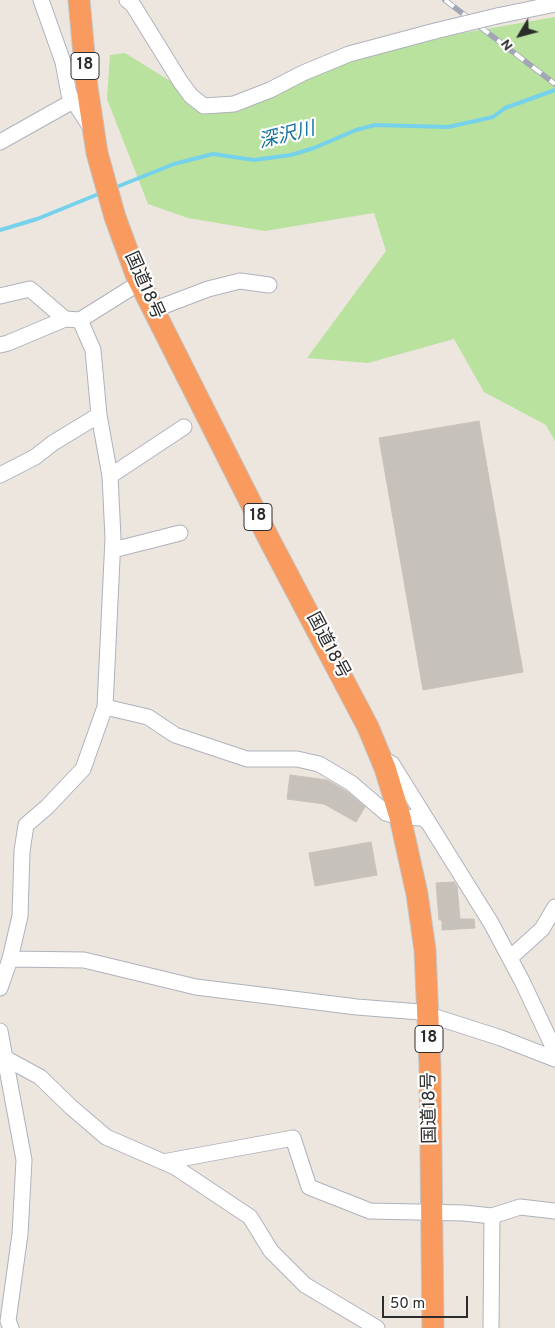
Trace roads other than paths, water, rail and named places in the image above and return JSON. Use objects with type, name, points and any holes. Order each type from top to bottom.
[{"type":"highway","name":"国道18号","points":[[79,0],[87,86],[97,153],[115,217],[138,280],[270,541],[368,727],[380,756],[400,817],[422,921],[428,1014],[433,1328]]},
{"type":"street","points":[[41,0],[63,62],[69,94],[94,132]]},
{"type":"street","points":[[127,0],[180,81],[191,96],[204,106],[234,104],[270,90],[303,73],[349,54],[434,31],[555,4]]},
{"type":"street","points":[[0,142],[74,100]]},
{"type":"street","points":[[0,345],[73,320],[138,280]]},
{"type":"street","points":[[153,310],[208,289],[240,281],[269,285]]},
{"type":"street","points":[[0,296],[30,289],[73,320],[93,350],[99,415],[110,476],[113,550],[105,707],[83,769],[48,807],[26,825],[22,851],[20,916],[10,958],[0,988]]},
{"type":"street","points":[[0,475],[35,457],[53,443],[99,415]]},
{"type":"street","points":[[110,476],[184,427]]},
{"type":"street","points":[[113,550],[180,533]]},
{"type":"street","points":[[105,707],[148,717],[175,735],[247,759],[297,759],[319,764],[351,783],[386,813],[400,817],[422,818],[427,821]]},
{"type":"street","points":[[380,756],[392,764],[490,923],[510,958],[555,1051]]},
{"type":"street","points":[[510,958],[542,929],[555,907]]},
{"type":"street","points":[[10,958],[84,960],[196,987],[428,1014],[555,1059]]},
{"type":"street","points":[[0,1032],[24,1160],[20,1234],[8,1320],[11,1328]]},
{"type":"street","points":[[5,1058],[40,1077],[71,1108],[106,1137],[175,1167],[250,1217],[271,1251],[305,1284],[377,1328]]},
{"type":"street","points":[[163,1162],[293,1138],[310,1187],[370,1211],[432,1211],[492,1216],[520,1207],[555,1211]]},
{"type":"street","points":[[491,1328],[492,1216]]},
{"type":"waterway","name":"深沢川","points":[[114,188],[174,164],[213,154],[254,160],[291,155],[314,148],[356,130],[375,125],[448,127],[493,117],[505,108],[555,90]]},
{"type":"waterway","name":"深沢川","points":[[0,230],[37,219],[101,193]]},
{"type":"railway","points":[[445,0],[555,84]]}]
